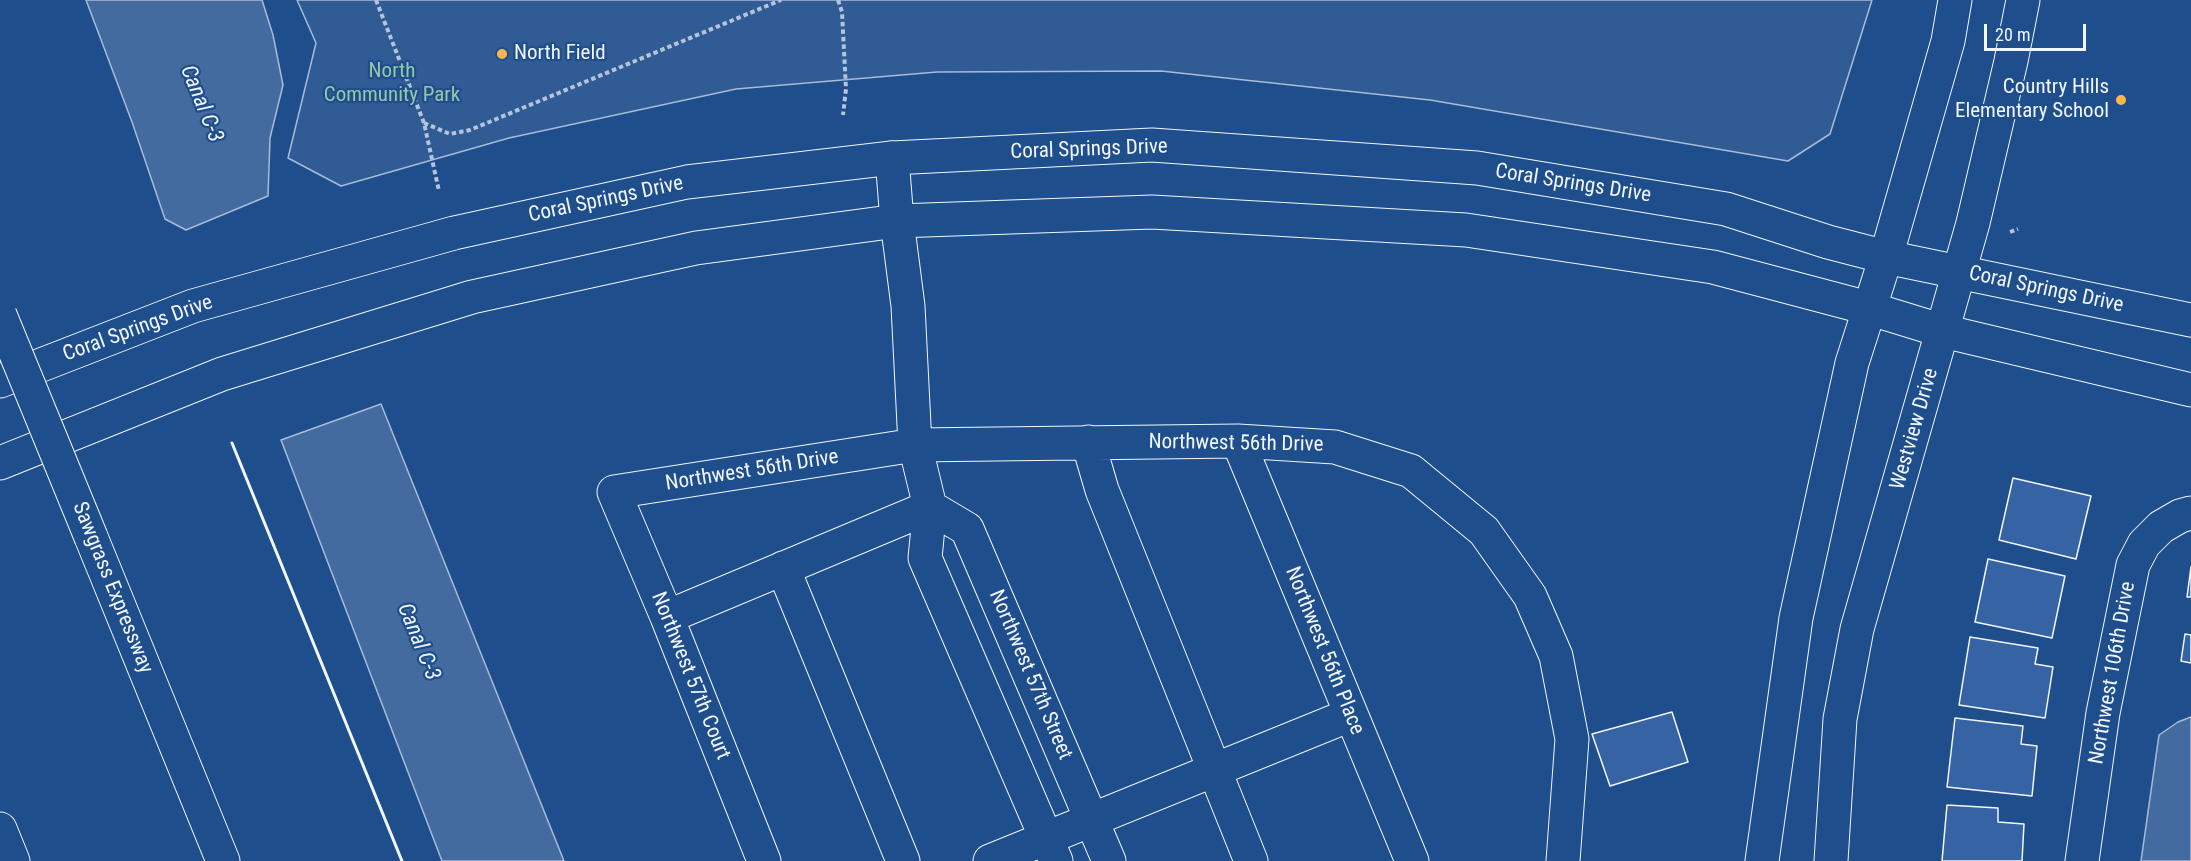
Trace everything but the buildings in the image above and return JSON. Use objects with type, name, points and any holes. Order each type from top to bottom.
[{"type":"main road","points":[[1762,861],[1796,618],[1852,363],[1886,257],[1948,41],[1955,0]]},
{"type":"main road","name":"Westview Drive","points":[[1831,861],[1840,718],[1857,629],[1960,271],[2011,61],[2023,0]]},
{"type":"main road","name":"Coral Springs Drive","points":[[0,381],[193,306],[454,233],[687,182],[892,158],[1152,145],[1477,168],[1726,209],[1828,242],[1886,257],[2191,320]]},
{"type":"main road","points":[[892,158],[897,221],[908,306],[915,445],[930,507],[925,558],[1051,849]]},
{"type":"main road","points":[[10,459],[222,374],[472,297],[696,248],[897,221],[1152,212],[1466,230],[1713,267],[1868,308],[1943,331],[2191,390]]},
{"type":"main road","name":"Sawgrass Expressway","points":[[0,315],[223,861]]},
{"type":"main road","name":"Northwest 56th Drive","points":[[614,492],[915,445],[1238,441],[1335,447],[1411,471],[1484,531],[1530,596],[1556,656],[1572,739],[1563,861]]},
{"type":"main road","name":"Northwest 56th Place","points":[[1238,441],[1412,861]]},
{"type":"main road","points":[[1088,442],[1102,490],[1251,861]]},
{"type":"main road","name":"Northwest 57th Court","points":[[614,492],[667,617],[764,861]]},
{"type":"main road","points":[[667,617],[930,507]]},
{"type":"main road","name":"Northwest 57th Street","points":[[930,507],[967,529],[1109,861]]},
{"type":"main road","name":"Northwest 106th Drive","points":[[2082,861],[2103,713],[2133,565],[2144,544],[2161,527],[2180,516],[2191,513]]},
{"type":"main road","points":[[783,568],[903,861]]},
{"type":"main road","points":[[990,861],[1051,849],[1092,819],[1350,715]]},
{"type":"main road","points":[[0,829],[13,861]]},
{"type":"path","points":[[376,0],[424,123],[439,191]]},
{"type":"path","points":[[424,123],[450,134],[470,130],[781,0]]},
{"type":"path","points":[[838,0],[842,12],[846,89],[843,116]]},
{"type":"path","points":[[2010,232],[2018,229]]},
{"type":"shaded area","name":"North Community Park","points":[[297,0],[1872,0],[1830,134],[1788,161],[1430,100],[1161,71],[937,72],[736,89],[509,138],[341,186],[288,158],[316,43]]},
{"type":"water","name":"Canal C-3","points":[[86,0],[262,0],[273,35],[283,85],[270,138],[268,196],[186,230],[165,219],[132,122]]},
{"type":"water","name":"Canal C-3","points":[[381,404],[564,861],[442,861],[281,440]]},
{"type":"water","points":[[2191,717],[2191,861],[2141,861],[2159,735],[2178,722]]},
{"type":"wall","points":[[232,443],[402,861]]},
{"type":"place","name":"North Field","points":[[502,54]]},
{"type":"place","name":"Country Hills Elementary School","points":[[2121,100]]}]
